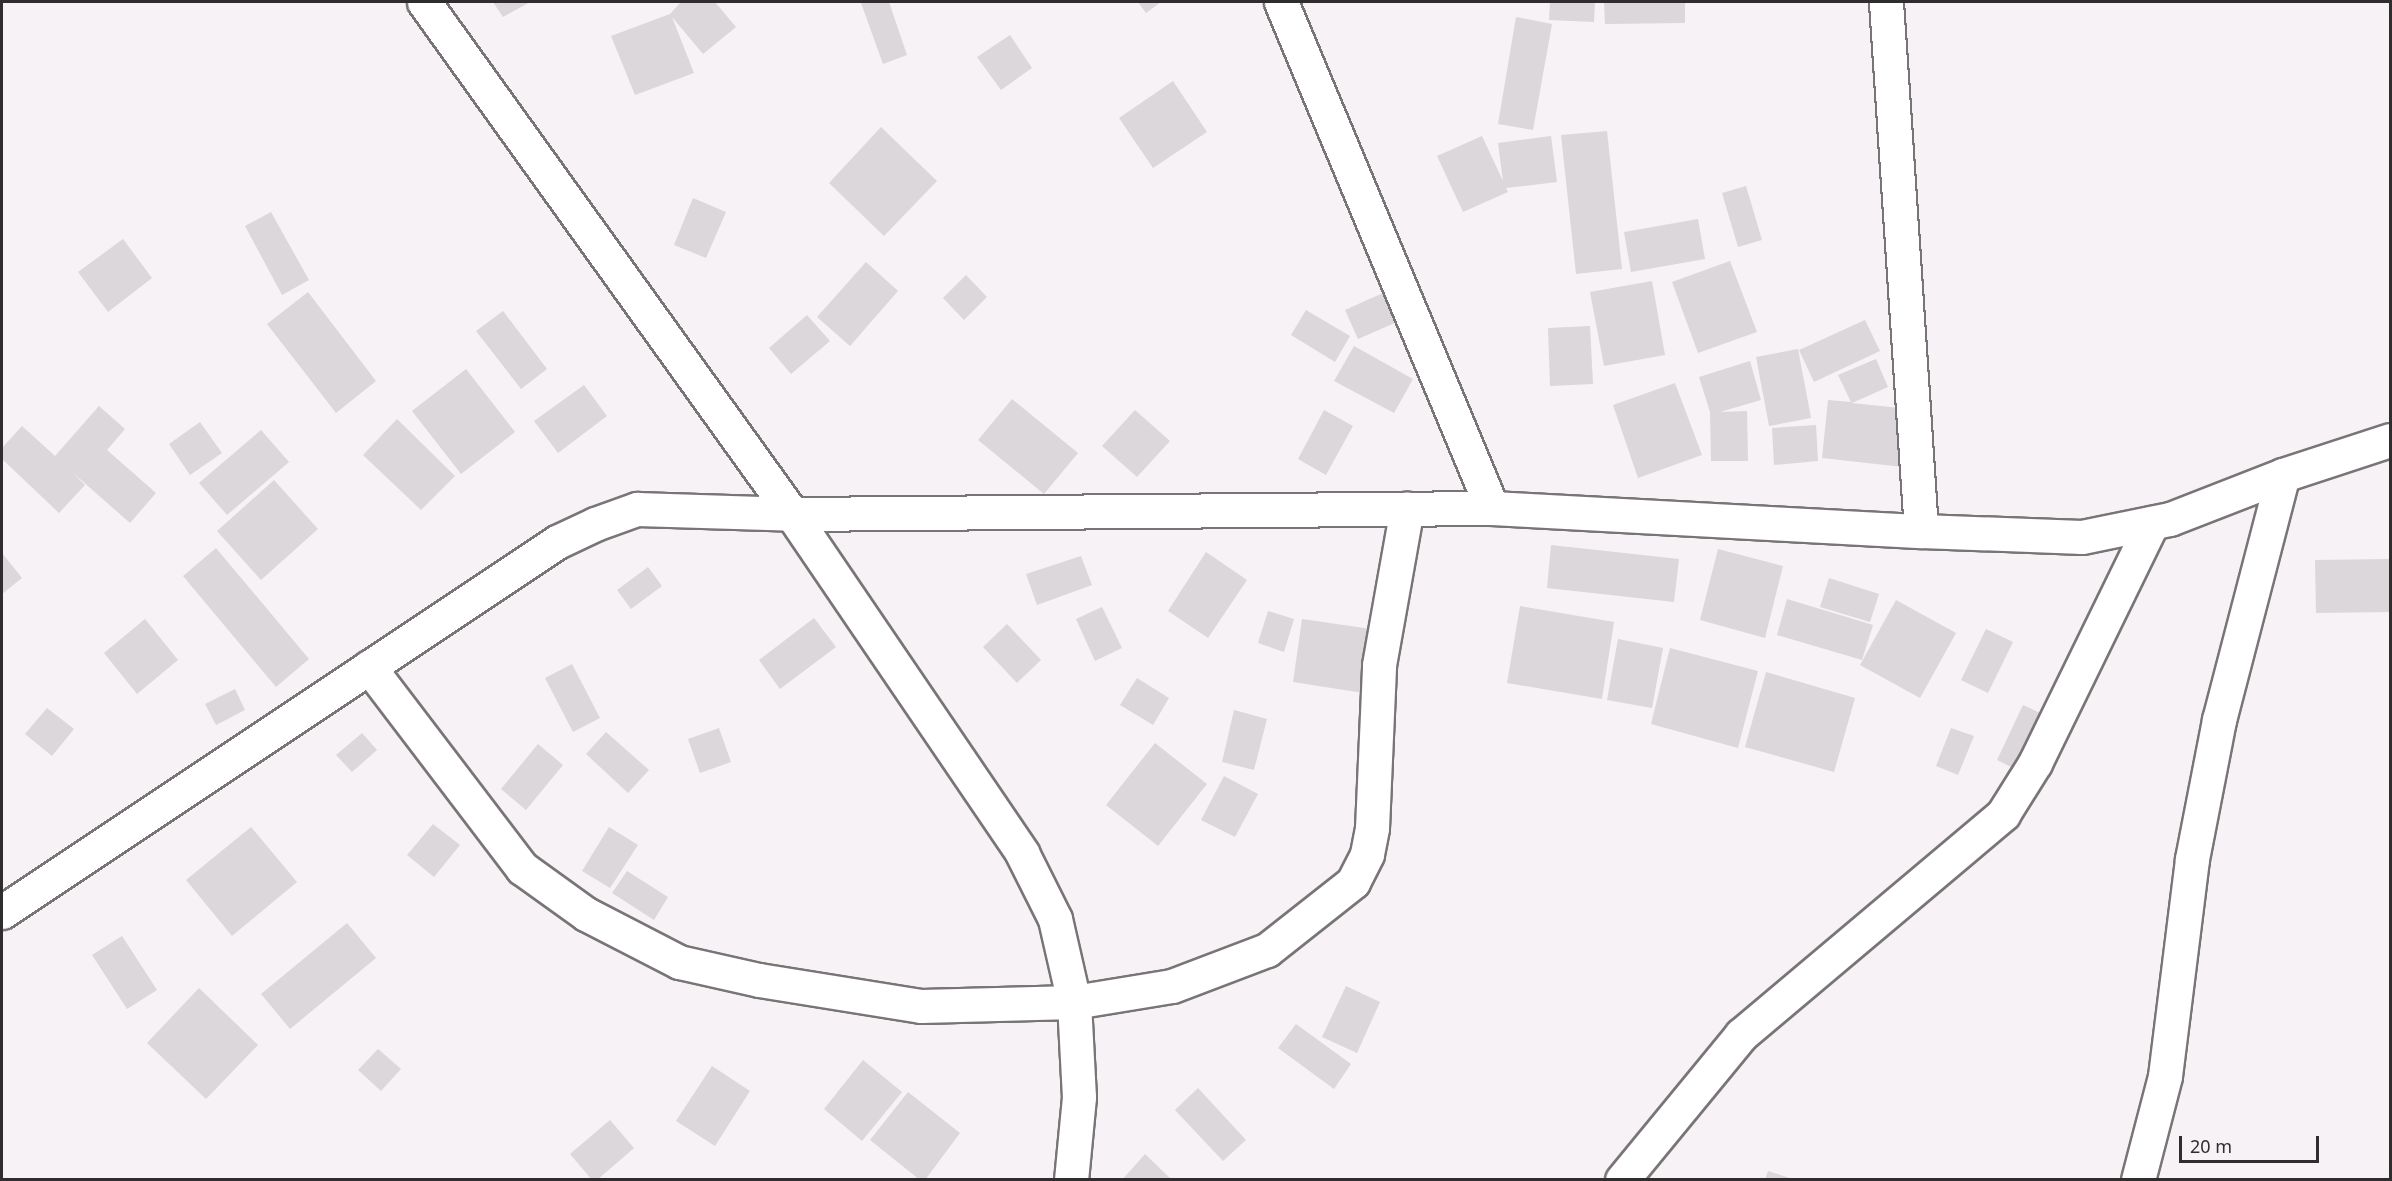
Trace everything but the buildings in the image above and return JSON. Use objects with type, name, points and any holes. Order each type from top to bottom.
[{"type":"street","points":[[424,2],[792,514],[1022,853],[1055,919],[1074,1002],[1079,1097],[1071,1179]]},
{"type":"street","points":[[1281,2],[1492,508]]},
{"type":"street","points":[[1886,2],[1921,531]]},
{"type":"street","points":[[2,912],[557,542],[595,524],[638,509],[792,514],[1492,508],[1921,531],[2082,537],[2170,519],[2283,475],[2391,440]]},
{"type":"street","points":[[2138,1179],[2164,1076],[2192,859],[2219,720],[2283,475]]},
{"type":"street","points":[[369,667],[522,868],[586,914],[679,962],[759,980],[921,1006],[1074,1002],[1172,986],[1267,950],[1353,882],[1367,854],[1372,828],[1378,665],[1407,508]]},
{"type":"street","points":[[1622,1179],[1741,1035],[2003,814],[2035,763],[2152,523]]}]
